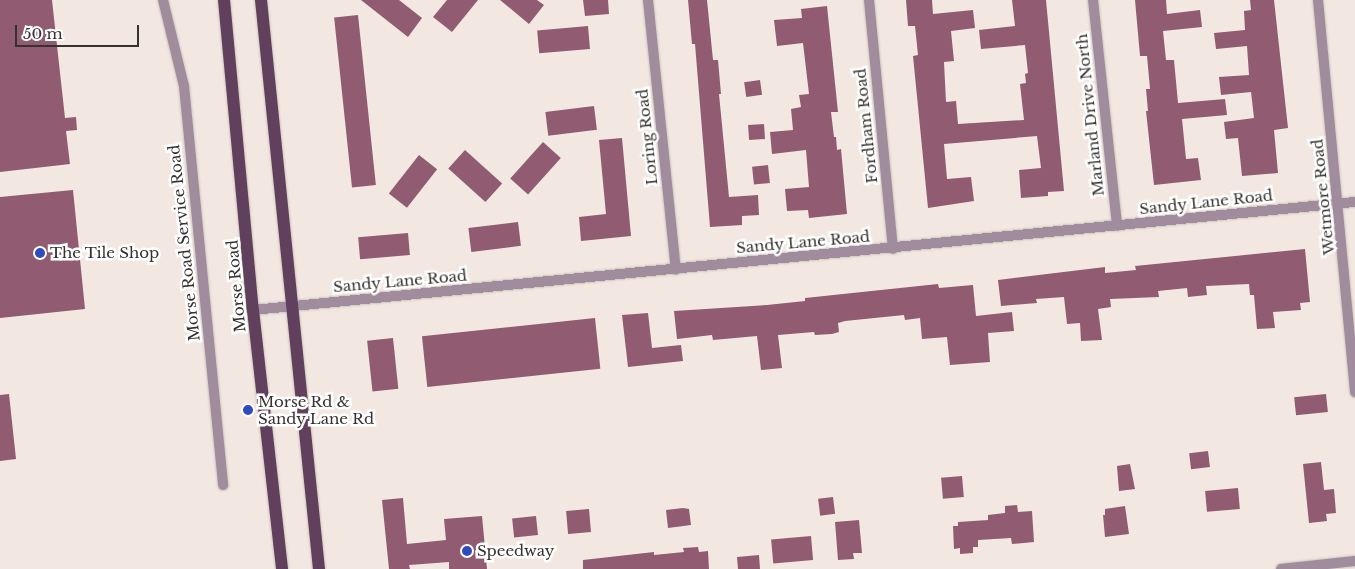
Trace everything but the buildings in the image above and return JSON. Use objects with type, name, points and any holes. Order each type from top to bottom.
[{"type":"main road","name":"Morse Road","points":[[224,0],[253,310],[282,569]]},
{"type":"main road","points":[[261,0],[319,569]]},
{"type":"street","name":"Morse Road Service Road","points":[[163,0],[184,86],[223,485]]},
{"type":"street","name":"Loring Road","points":[[648,0],[676,270]]},
{"type":"street","name":"Fordham Road","points":[[869,0],[893,248]]},
{"type":"street","name":"Marland Drive North","points":[[1093,0],[1117,226]]},
{"type":"street","name":"Wetmore Road","points":[[1318,0],[1339,204],[1355,392]]},
{"type":"street","name":"Sandy Lane Road","points":[[253,310],[1355,202]]},
{"type":"street","points":[[1281,569],[1355,561]]},
{"type":"place","name":"The Tile Shop","points":[[40,253]]},
{"type":"place","name":"Morse Rd & Sandy Lane Rd","points":[[248,410]]},
{"type":"place","name":"Speedway","points":[[467,551]]}]
